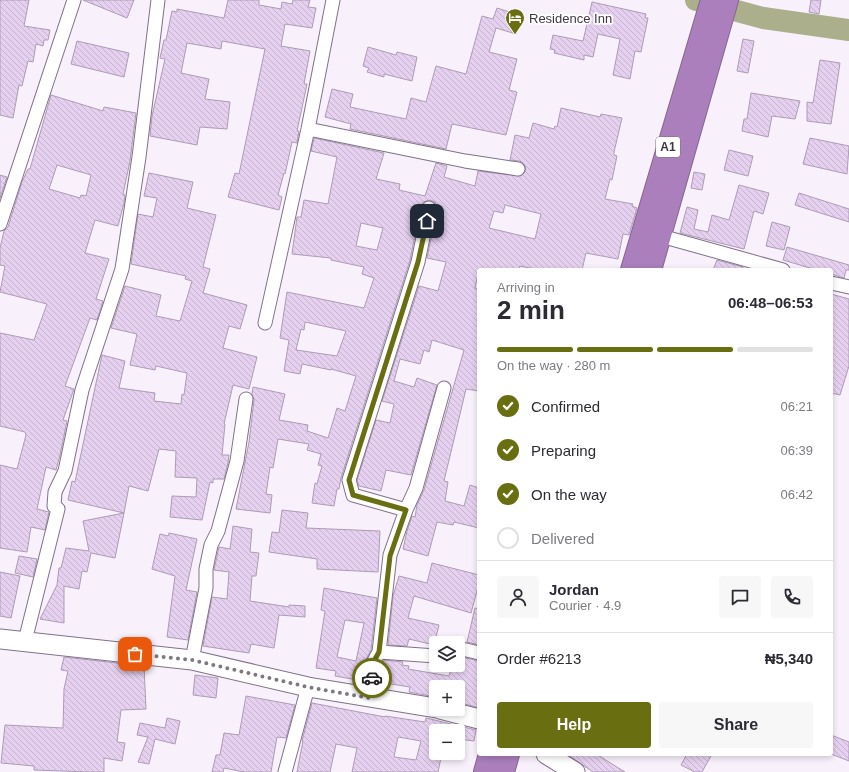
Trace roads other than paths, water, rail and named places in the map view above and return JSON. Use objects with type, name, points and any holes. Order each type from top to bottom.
[{"type":"highway","name":"A1","points":[[651,268],[661,236],[711,27],[712,0]]},
{"type":"highway","name":"A1","points":[[633,268],[711,27],[727,0]]},
{"type":"highway","points":[[485,772],[489,756]]},
{"type":"highway","points":[[503,772],[507,756]]},
{"type":"street","points":[[0,223],[74,0]]},
{"type":"street","points":[[25,640],[58,509],[54,506],[55,492],[65,471],[82,390],[122,269],[139,157],[158,0]]},
{"type":"street","points":[[265,323],[308,129],[333,0]]},
{"type":"street","points":[[308,129],[465,162],[518,169]]},
{"type":"street","points":[[406,510],[353,495],[349,480],[418,262],[430,208]]},
{"type":"street","points":[[661,236],[777,268]]},
{"type":"street","points":[[833,283],[849,287]]},
{"type":"street","points":[[369,698],[374,661],[379,652],[390,556],[406,510],[416,488],[444,388]]},
{"type":"street","points":[[192,660],[206,588],[206,569],[211,545],[218,531],[237,461],[246,399]]},
{"type":"street","points":[[0,639],[25,640],[192,660],[308,687],[429,707]]},
{"type":"street","points":[[465,650],[477,653]]},
{"type":"street","points":[[379,652],[429,656]]},
{"type":"street","points":[[285,772],[308,687]]},
{"type":"street","points":[[465,715],[477,718]]},
{"type":"street","points":[[549,756],[575,772]]},
{"type":"waterway","points":[[696,0],[763,18],[849,30]]},
{"type":"place","name":"Residence Inn","points":[[515,35]]}]
